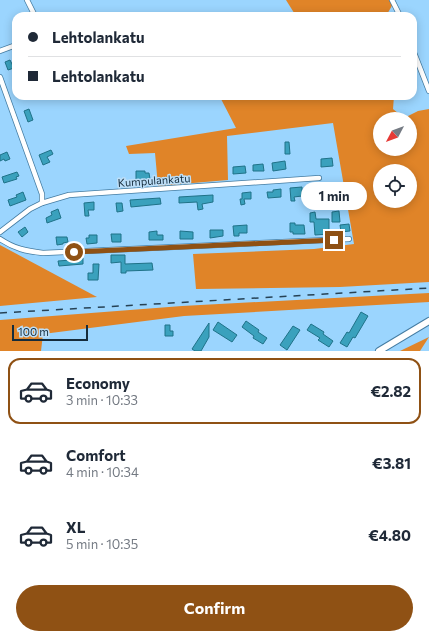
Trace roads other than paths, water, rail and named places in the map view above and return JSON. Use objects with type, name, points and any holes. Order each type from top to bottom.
[{"type":"street","points":[[27,0],[33,12]]},
{"type":"street","points":[[392,0],[398,12]]},
{"type":"street","points":[[0,50],[12,46]]},
{"type":"street","points":[[417,60],[429,91]]},
{"type":"street","points":[[0,77],[42,194],[42,203]]},
{"type":"street","name":"Kumpulankatu","points":[[0,232],[30,209],[42,203],[69,196],[319,178]]},
{"type":"street","points":[[0,239],[17,249],[28,252],[43,253],[349,239]]},
{"type":"street","points":[[379,351],[428,324]]},
{"type":"railway","points":[[0,313],[429,288]]}]
